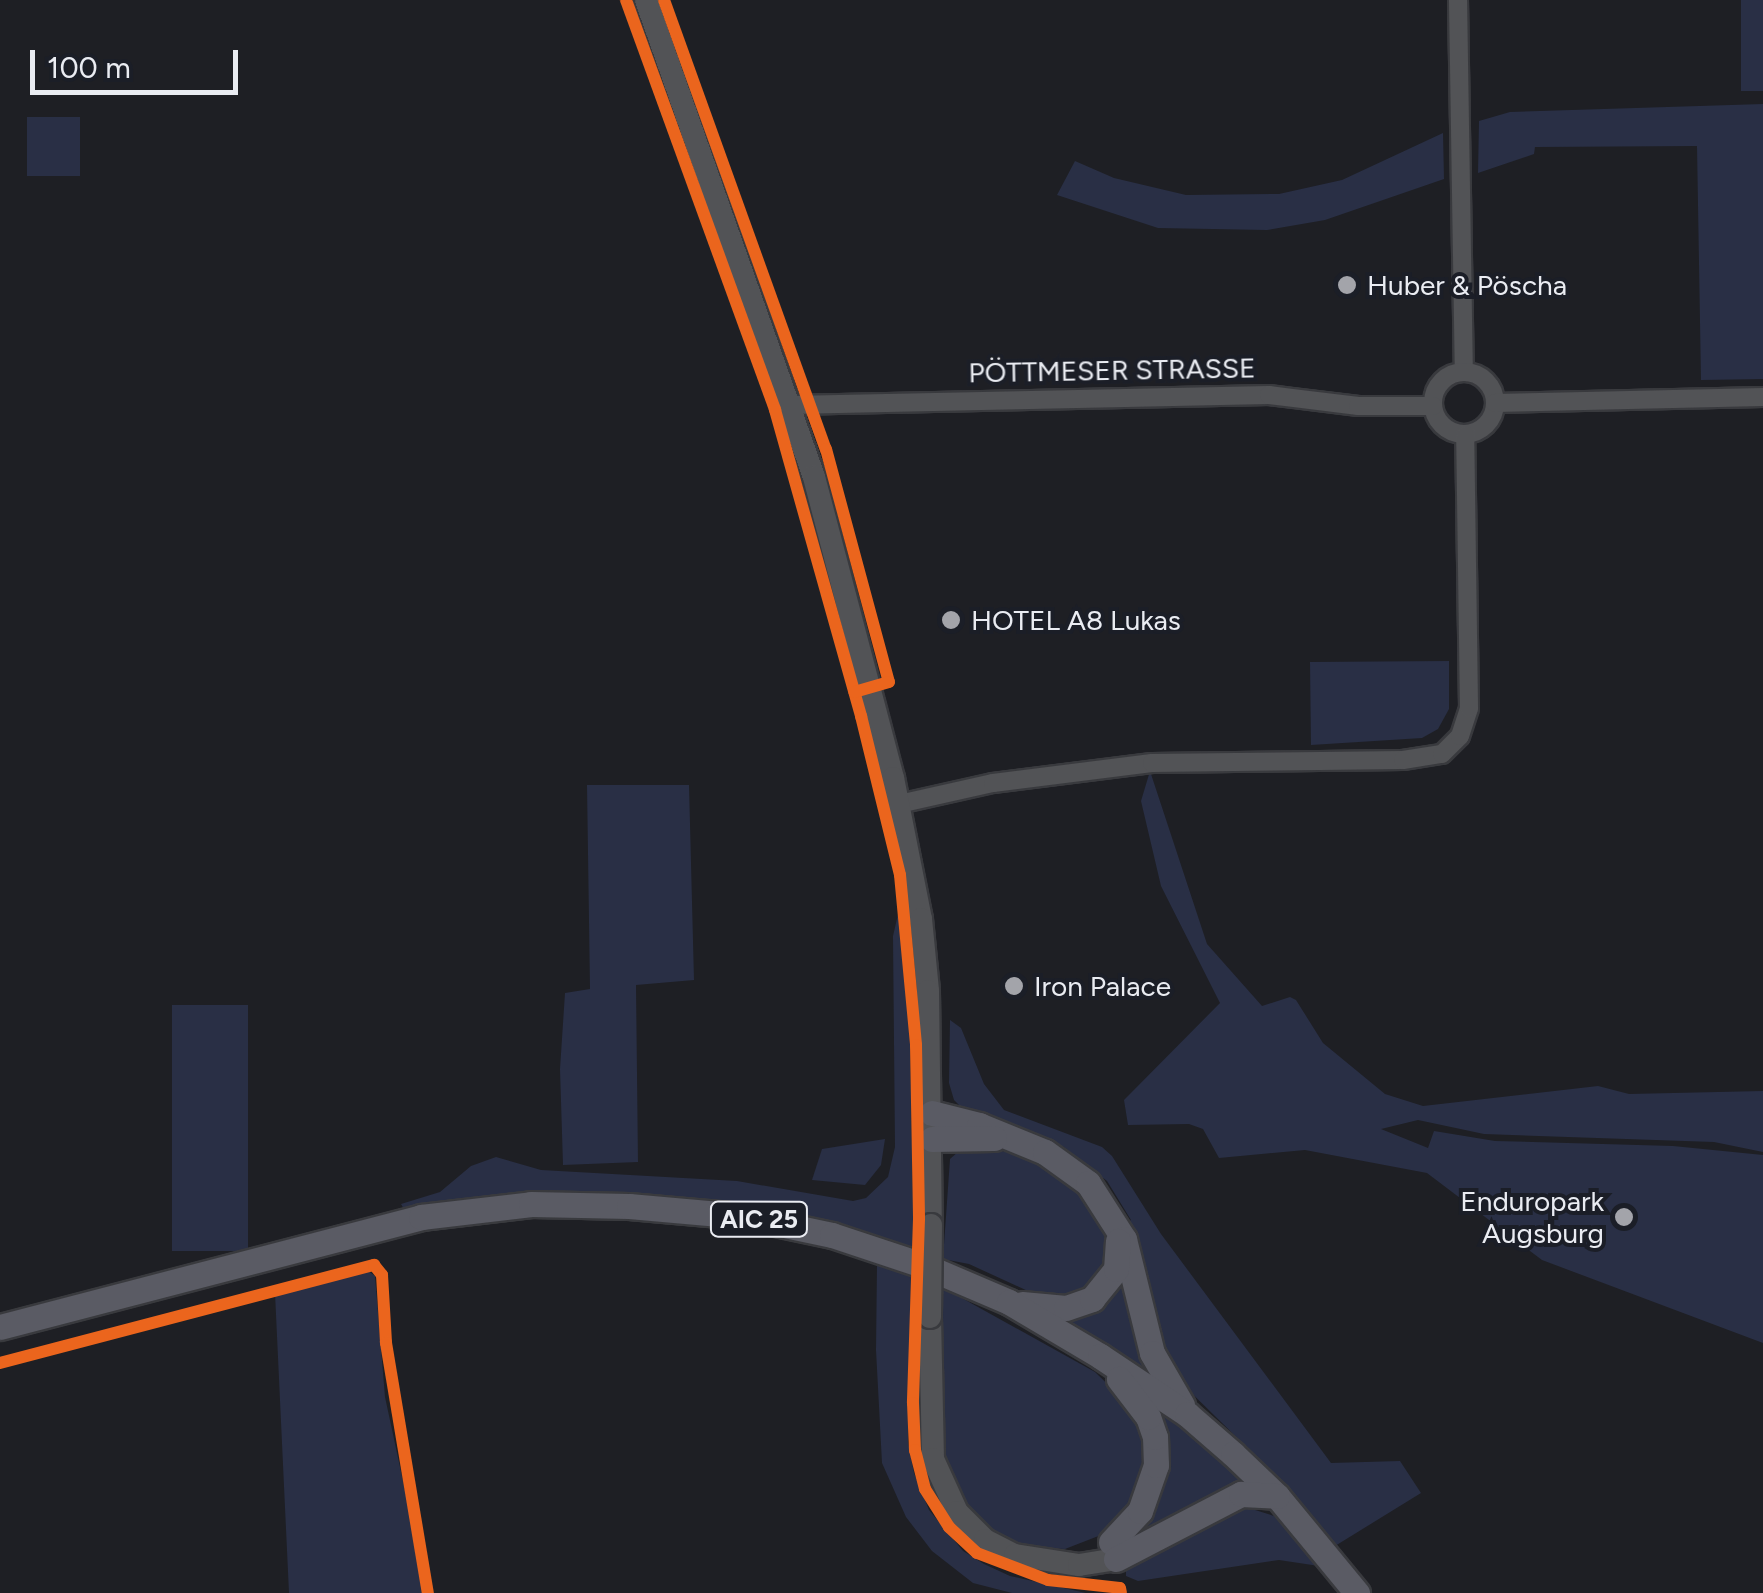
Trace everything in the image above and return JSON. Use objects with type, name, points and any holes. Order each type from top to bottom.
[{"type":"main road","points":[[646,0],[824,506],[900,804],[924,944],[932,1082],[930,1423],[934,1459],[946,1494],[986,1540],[1016,1555],[1057,1564],[1113,1551],[1241,1494],[1277,1496]]},
{"type":"main road","points":[[932,1113],[1009,1138],[1068,1166],[1088,1183],[1130,1254],[1152,1353],[1188,1414]]},
{"type":"main road","points":[[932,1139],[1009,1138]]},
{"type":"main road","name":"AIC 25","points":[[0,1327],[406,1221],[531,1204],[742,1216],[880,1248],[1009,1302],[1100,1356],[1188,1414],[1277,1496],[1358,1593]]},
{"type":"main road","points":[[1009,1302],[1066,1308],[1092,1299],[1116,1270],[1116,1226]]},
{"type":"main road","points":[[1100,1356],[1141,1405],[1156,1452],[1146,1499],[1113,1551]]},
{"type":"street","points":[[1458,0],[1464,372]]},
{"type":"street","points":[[1464,372],[1489,385],[1495,403],[1490,422],[1465,434],[1447,430],[1434,406],[1441,383],[1464,372]]},
{"type":"street","name":"PÖTTMESER STRASSE","points":[[791,404],[1269,395],[1358,406],[1434,406]]},
{"type":"street","points":[[1495,403],[1763,397]]},
{"type":"street","points":[[900,804],[993,783],[1152,763],[1403,760],[1442,754],[1460,736],[1469,708],[1465,434]]},
{"type":"shaded area","points":[[1741,0],[1763,0],[1763,91],[1741,91]]},
{"type":"shaded area","points":[[1763,104],[1763,379],[1701,380],[1697,146],[1535,147],[1534,154],[1478,173],[1479,121],[1510,112]]},
{"type":"shaded area","points":[[27,117],[80,117],[80,176],[27,176]]},
{"type":"shaded area","points":[[1443,133],[1444,179],[1325,220],[1267,230],[1158,228],[1057,195],[1075,161],[1114,178],[1186,195],[1279,194],[1342,180]]},
{"type":"shaded area","points":[[1449,661],[1449,709],[1438,729],[1422,738],[1311,745],[1310,662]]},
{"type":"shaded area","points":[[1150,771],[1207,944],[1262,1006],[1290,997],[1296,1000],[1323,1043],[1385,1094],[1423,1106],[1598,1086],[1629,1094],[1763,1091],[1763,1152],[1714,1142],[1484,1134],[1418,1120],[1381,1129],[1428,1148],[1434,1131],[1495,1141],[1673,1146],[1763,1155],[1763,1343],[1542,1260],[1427,1173],[1305,1150],[1219,1158],[1203,1129],[1189,1124],[1128,1125],[1124,1100],[1220,1003],[1161,886],[1141,801]]},
{"type":"shaded area","points":[[587,785],[689,785],[694,980],[636,985],[638,1162],[563,1165],[560,1069],[565,993],[590,989]]},
{"type":"shaded area","points":[[899,910],[910,1036],[914,1250],[737,1204],[688,1198],[639,1195],[405,1211],[401,1204],[440,1192],[471,1166],[496,1157],[541,1170],[737,1181],[853,1201],[866,1198],[888,1177],[895,1147],[893,936]]},
{"type":"shaded area","points":[[172,1005],[248,1005],[248,1251],[172,1251]]},
{"type":"shaded area","points":[[950,1020],[961,1028],[984,1084],[1004,1110],[1102,1147],[1112,1156],[1161,1234],[1331,1463],[1400,1461],[1421,1493],[1335,1546],[1271,1471],[1169,1371],[1128,1222],[1131,1220],[1107,1181],[1064,1147],[962,1108],[954,1100],[949,1083]]},
{"type":"shaded area","points":[[885,1139],[881,1165],[865,1185],[812,1180],[822,1149]]},
{"type":"shaded area","points":[[982,1147],[1034,1158],[1082,1191],[1110,1245],[1110,1262],[1088,1293],[1043,1298],[969,1264],[943,1259],[950,1159],[959,1151]]},
{"type":"shaded area","points":[[877,1265],[913,1276],[908,1442],[914,1473],[929,1510],[963,1551],[984,1564],[1010,1576],[1086,1593],[1012,1593],[973,1583],[932,1551],[906,1517],[882,1463],[876,1350]]},
{"type":"shaded area","points":[[1125,1266],[1157,1379],[1065,1318],[1094,1310],[1108,1300]]},
{"type":"shaded area","points":[[367,1270],[375,1276],[385,1397],[427,1593],[289,1593],[275,1293]]},
{"type":"shaded area","points":[[942,1287],[1095,1372],[1130,1406],[1144,1438],[1143,1476],[1124,1515],[1101,1535],[1065,1549],[1025,1547],[992,1531],[960,1498],[943,1455]]},
{"type":"shaded area","points":[[1156,1406],[1253,1489],[1128,1541],[1154,1506],[1165,1469]]},
{"type":"shaded area","points":[[1239,1505],[1274,1516],[1319,1566],[1279,1560],[1138,1581],[1126,1576],[1126,1566]]},
{"type":"cycle path","points":[[626,0],[775,410],[861,716],[900,875],[916,1045],[919,1219],[913,1403],[915,1450],[925,1489],[949,1527],[977,1553],[1048,1580],[1120,1588],[1121,1593]]},
{"type":"cycle path","points":[[664,0],[826,449],[889,682],[854,692]]},
{"type":"cycle path","points":[[0,1363],[374,1265],[382,1275],[386,1343],[428,1593]]},
{"type":"place","name":"Huber & Pöscha","points":[[1347,285]]},
{"type":"place","name":"HOTEL A8 Lukas","points":[[951,620]]},
{"type":"place","name":"Iron Palace","points":[[1014,986]]},
{"type":"place","name":"Enduropark Augsburg","points":[[1624,1217]]}]
